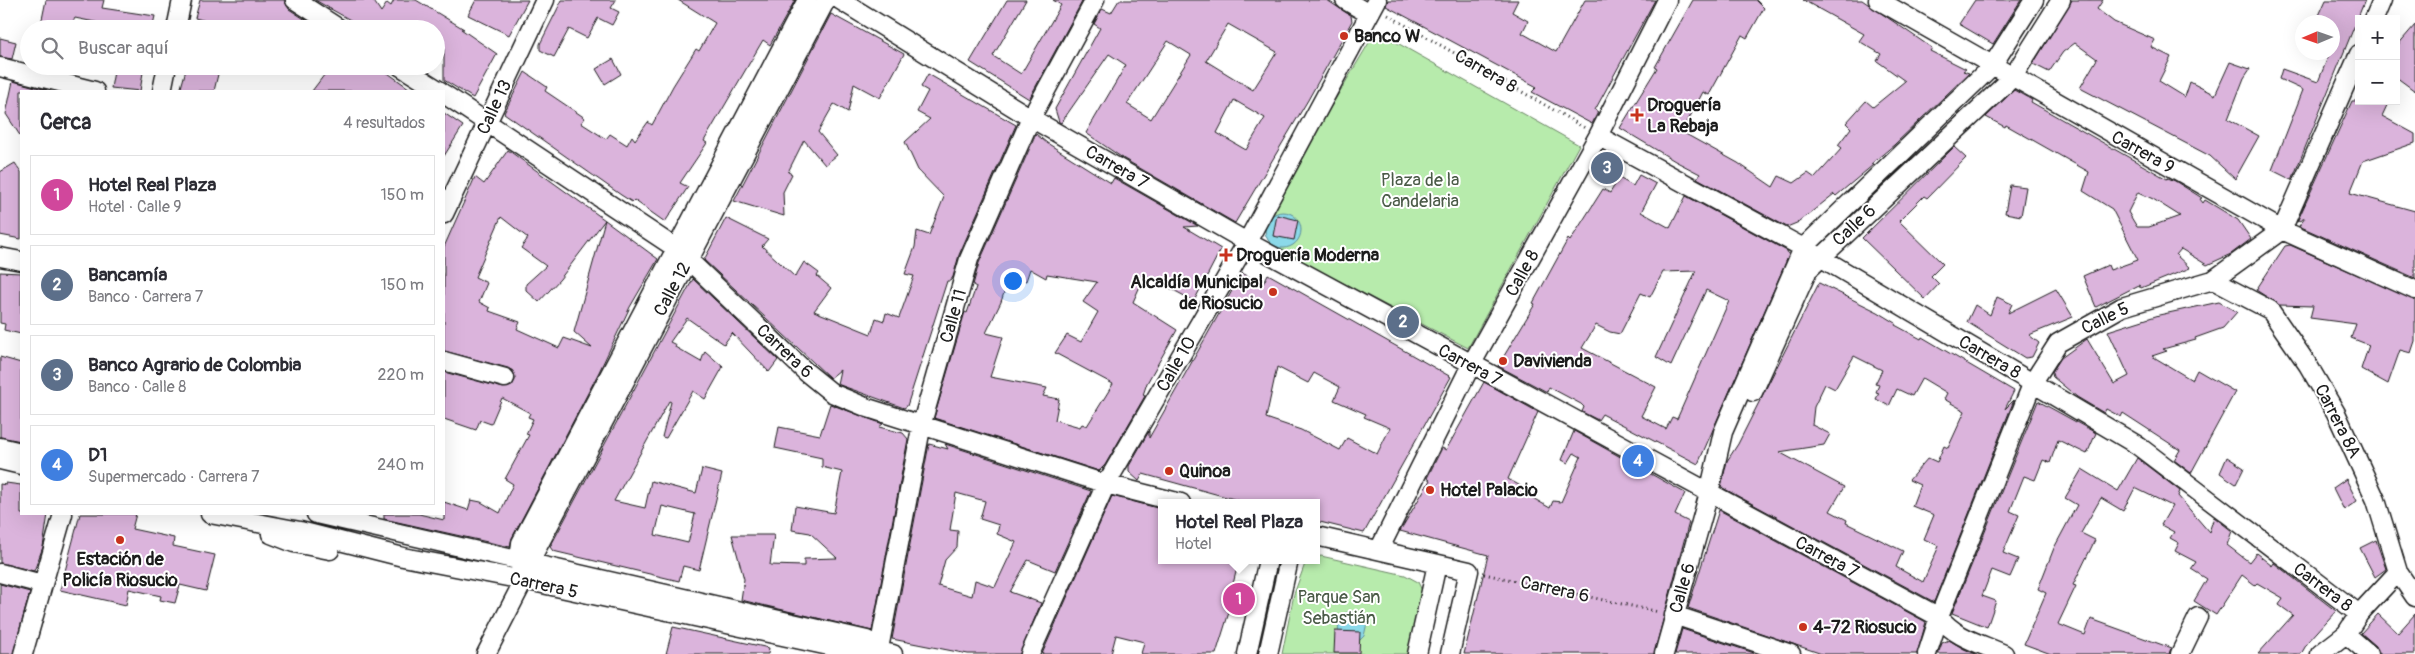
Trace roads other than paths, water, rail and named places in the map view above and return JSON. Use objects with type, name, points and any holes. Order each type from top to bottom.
[{"type":"street","points":[[178,20],[182,0]]},
{"type":"street","points":[[295,0],[326,20]]},
{"type":"street","name":"Calle 13","points":[[445,212],[545,0]]},
{"type":"street","name":"Calle 12","points":[[486,654],[524,568],[682,255],[807,0]]},
{"type":"street","name":"Calle 12","points":[[682,255],[826,0]]},
{"type":"street","name":"Carrera 7","points":[[840,0],[1031,118],[1247,242],[1939,617],[1949,629],[1970,641],[2004,654]]},
{"type":"street","name":"Calle 11","points":[[883,653],[922,423],[969,260],[1031,118],[1095,0]]},
{"type":"street","points":[[1345,0],[1373,7]]},
{"type":"street","name":"Calle 8","points":[[1380,548],[1471,365],[1598,136],[1667,0]]},
{"type":"street","name":"Carrera 9","points":[[1878,0],[2282,230],[2415,290]]},
{"type":"street","name":"Calle 6","points":[[1664,654],[1709,493],[1723,432],[1803,248],[1992,66],[2034,0]]},
{"type":"street","name":"Calle 6","points":[[1709,493],[1734,432],[1808,270],[2012,78],[2061,0]]},
{"type":"street","points":[[2376,15],[2382,0]]},
{"type":"street","name":"Calle 10","points":[[1030,654],[1106,484],[1247,242],[1373,7]]},
{"type":"street","points":[[2282,230],[2356,60]]},
{"type":"street","points":[[0,67],[20,72]]},
{"type":"street","points":[[32,75],[91,90]]},
{"type":"street","points":[[162,90],[165,75]]},
{"type":"street","points":[[414,75],[438,90]]},
{"type":"street","name":"Carrera 6","points":[[445,95],[487,121],[682,255],[806,372],[832,393],[868,408],[922,423],[1106,484],[1165,499]]},
{"type":"street","name":"Carrera 8","points":[[1598,136],[1820,257],[2137,445],[2359,614]]},
{"type":"street","name":"Calle 5","points":[[1927,654],[1939,617],[2033,382],[2058,342],[2122,308],[2213,280],[2282,230]]},
{"type":"street","points":[[0,257],[20,261]]},
{"type":"street","name":"Carrera 8A","points":[[2213,280],[2270,310],[2308,365],[2336,413],[2376,500],[2398,572],[2415,597]]},
{"type":"street","points":[[445,361],[505,378]]},
{"type":"street","points":[[0,446],[20,452]]},
{"type":"street","points":[[0,460],[20,465]]},
{"type":"street","points":[[23,654],[64,515]]},
{"type":"street","points":[[300,531],[306,515]]},
{"type":"street","name":"Carrera 5","points":[[320,515],[866,654],[883,653]]},
{"type":"street","points":[[218,516],[294,543],[366,558],[403,558]]},
{"type":"street","name":"Carrera 5","points":[[218,516],[300,531],[403,558],[524,568]]},
{"type":"street","points":[[1320,537],[1380,548],[1469,571],[1450,654]]},
{"type":"street","points":[[1247,654],[1267,564]]},
{"type":"street","points":[[1268,654],[1288,564]]},
{"type":"street","points":[[1417,654],[1437,564]]},
{"type":"street","points":[[2320,654],[2346,634],[2359,614],[2398,572]]},
{"type":"street","points":[[0,573],[42,584]]},
{"type":"street","points":[[1674,615],[1791,654]]},
{"type":"street","points":[[2180,654],[2198,617]]},
{"type":"street","name":"Carrera 8","points":[[2346,634],[2369,654]]},
{"type":"water","points":[[1283,212],[1295,218],[1301,230],[1295,242],[1283,248],[1271,242],[1265,230],[1271,218]]},
{"type":"water","points":[[1345,613],[1360,614],[1367,623],[1364,636],[1359,641],[1338,635],[1339,620]]},
{"type":"place","name":"Banco W","points":[[1344,36]]},
{"type":"place","name":"Droguería La Rebaja","points":[[1637,115]]},
{"type":"place","name":"Banco Agrario de Colombia","points":[[1607,168]]},
{"type":"place","name":"Droguería Moderna","points":[[1226,255]]},
{"type":"place","name":"Alcaldía Municipal de Riosucio","points":[[1273,292]]},
{"type":"place","name":"Bancamía","points":[[1403,322]]},
{"type":"place","name":"Davivienda","points":[[1503,361]]},
{"type":"place","name":"D1","points":[[1638,461]]},
{"type":"place","name":"Quinoa","points":[[1169,471]]},
{"type":"place","name":"Hotel Palacio","points":[[1430,490]]},
{"type":"place","name":"Estación de Policía Riosucio","points":[[120,540]]},
{"type":"place","name":"Hotel Real Plaza","points":[[1239,599]]},
{"type":"place","name":"4-72 Riosucio","points":[[1803,627]]},
{"type":"park label","name":"Plaza de la Candelaria","points":[[1420,190]]},
{"type":"park label","name":"Parque San Sebastián","points":[[1339,607]]}]
